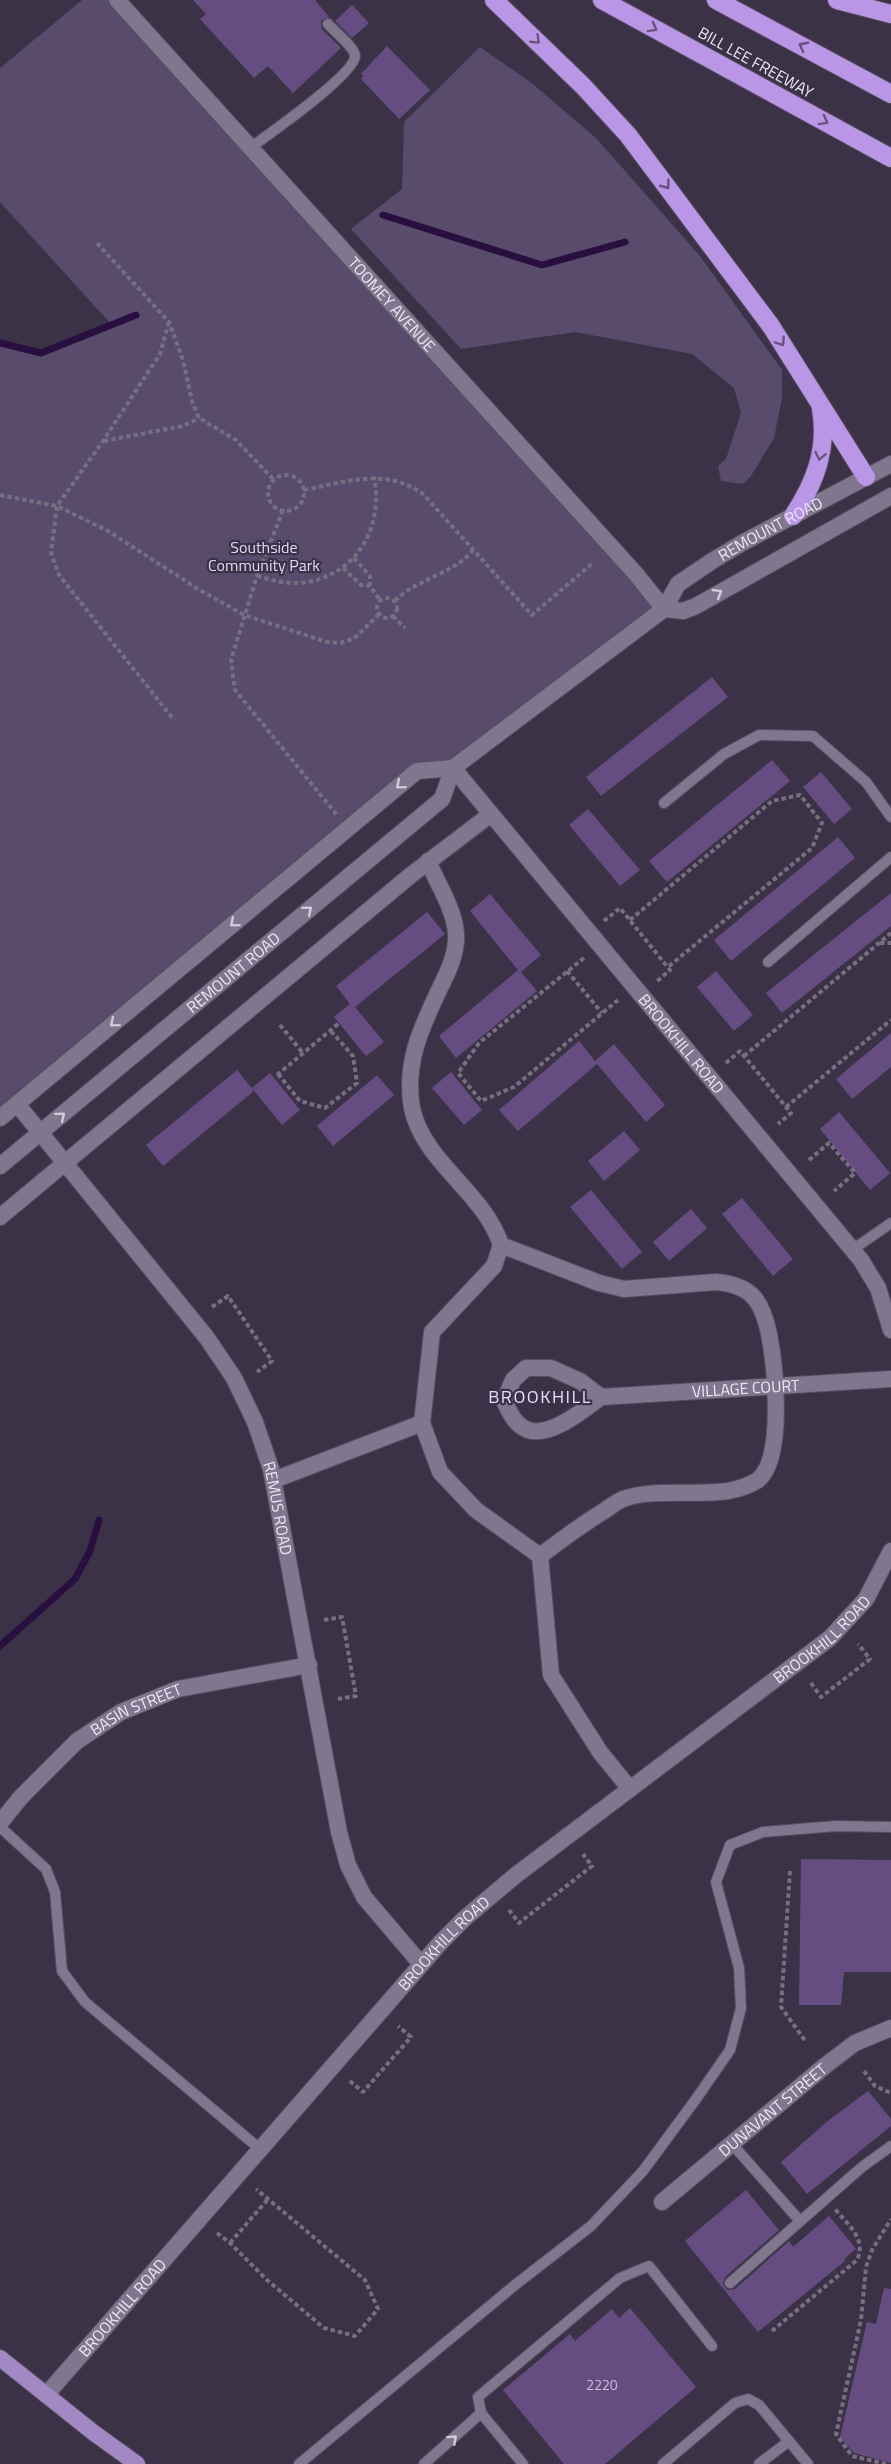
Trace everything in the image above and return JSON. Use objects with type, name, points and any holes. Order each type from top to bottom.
[{"type":"highway","points":[[494,0],[583,86],[628,135],[771,326],[867,477]]},
{"type":"highway","name":"BILL LEE FREEWAY","points":[[602,0],[891,158]]},
{"type":"highway","points":[[717,0],[891,94]]},
{"type":"highway","points":[[837,0],[891,14]]},
{"type":"highway","points":[[793,516],[810,487],[821,454],[824,433],[818,399]]},
{"type":"main road","points":[[0,2358],[137,2464]]},
{"type":"street","name":"TOOMEY AVENUE","points":[[117,0],[635,573],[664,609]]},
{"type":"street","name":"REMOUNT ROAD","points":[[0,1166],[442,799],[453,768],[664,609],[670,595],[682,581],[742,543],[891,464]]},
{"type":"street","points":[[867,477],[888,502]]},
{"type":"street","name":"REMOUNT ROAD","points":[[664,609],[683,610],[696,606],[888,502]]},
{"type":"street","points":[[0,1119],[417,771],[453,768]]},
{"type":"street","name":"BROOKHILL ROAD","points":[[453,768],[852,1250],[878,1288],[891,1330]]},
{"type":"street","points":[[0,1217],[428,861],[491,814]]},
{"type":"street","points":[[428,861],[457,931],[456,949],[450,968],[418,1035],[411,1061],[412,1105],[416,1124],[428,1144],[489,1218],[501,1245],[494,1266],[432,1332],[422,1424],[440,1472],[476,1510],[540,1556],[552,1675],[600,1752],[630,1789]]},
{"type":"street","name":"REMUS ROAD","points":[[17,1104],[207,1338],[234,1378],[255,1422],[274,1480],[339,1832],[348,1865],[374,1912],[421,1964]]},
{"type":"street","points":[[501,1245],[599,1283],[624,1289],[716,1282],[730,1283],[743,1288],[752,1293],[759,1305],[769,1333],[776,1385],[774,1442],[768,1464],[759,1479],[747,1486],[727,1491],[643,1495],[622,1499],[573,1530],[540,1556]]},
{"type":"street","points":[[526,1368],[550,1368],[580,1381],[601,1397],[572,1419],[544,1430],[529,1431],[514,1420],[504,1401],[513,1380],[526,1368]]},
{"type":"street","name":"VILLAGE COURT","points":[[601,1397],[891,1379]]},
{"type":"street","points":[[274,1480],[422,1424]]},
{"type":"street","name":"BROOKHILL ROAD","points":[[46,2395],[421,1964],[465,1918],[516,1875],[831,1638],[866,1599],[891,1551]]},
{"type":"street","name":"BASIN STREET","points":[[0,1825],[21,1797],[77,1741],[121,1712],[178,1689],[309,1665]]},
{"type":"street","name":"DUNAVANT STREET","points":[[662,2202],[855,2043],[891,2028]]},
{"type":"lane","points":[[250,148],[319,97],[350,69],[355,59],[355,52],[328,24]]},
{"type":"lane","points":[[664,803],[724,754],[759,735],[813,736],[866,782],[891,817]]},
{"type":"lane","points":[[768,962],[891,857]]},
{"type":"lane","points":[[852,1250],[891,1223]]},
{"type":"lane","points":[[0,1825],[46,1869],[56,1892],[62,1971],[85,2002],[260,2150]]},
{"type":"lane","points":[[299,2464],[515,2285],[591,2226],[643,2171],[696,2099],[730,2050],[741,2008],[739,1968],[716,1882],[730,1845],[763,1832],[836,1826],[891,1827]]},
{"type":"lane","points":[[732,2144],[800,2221]]},
{"type":"lane","points":[[730,2283],[862,2167],[891,2146]]},
{"type":"lane","points":[[523,2464],[481,2414],[478,2397],[620,2278],[649,2266],[712,2346]]},
{"type":"lane","points":[[663,2464],[735,2403],[748,2399],[759,2405],[808,2464]]},
{"type":"lane","points":[[424,2464],[481,2414]]},
{"type":"lane","points":[[759,2464],[789,2441]]},
{"type":"path","points":[[97,243],[169,322],[183,360],[192,400],[199,418],[236,440],[273,479]]},
{"type":"path","points":[[169,322],[160,354],[57,506],[51,553],[59,575],[174,720]]},
{"type":"path","points":[[103,441],[183,426],[199,418]]},
{"type":"path","points":[[285,474],[297,478],[304,490],[303,498],[297,506],[290,510],[274,506],[269,498],[268,488],[273,479],[285,474]]},
{"type":"path","points":[[304,490],[374,477],[394,479],[410,484],[423,494],[532,615],[594,562]]},
{"type":"path","points":[[257,576],[286,583],[308,582],[343,568],[364,544],[377,509],[374,477]]},
{"type":"path","points":[[0,495],[57,506],[108,531],[198,589],[244,615],[327,642],[341,644],[351,641],[379,614]]},
{"type":"path","points":[[283,510],[257,576],[231,660],[235,690],[339,817]]},
{"type":"path","points":[[395,601],[404,591],[465,560],[473,550]]},
{"type":"path","points":[[354,558],[370,576],[370,586],[380,600]]},
{"type":"path","points":[[343,568],[360,585],[370,586]]},
{"type":"path","points":[[380,600],[385,598],[395,601]]},
{"type":"path","points":[[379,614],[377,610],[380,600]]},
{"type":"path","points":[[379,614],[389,618],[393,616],[397,611],[395,601]]},
{"type":"path","points":[[393,616],[405,628]]},
{"type":"path","points":[[630,920],[772,801],[800,795],[822,823],[812,848],[668,967]]},
{"type":"path","points":[[604,921],[620,908],[670,970],[655,982]]},
{"type":"path","points":[[744,1056],[891,933]]},
{"type":"path","points":[[880,943],[891,943]]},
{"type":"path","points":[[584,958],[479,1043],[458,1073],[481,1101],[514,1087],[618,1000]]},
{"type":"path","points":[[567,971],[602,1013]]},
{"type":"path","points":[[786,1107],[891,1020]]},
{"type":"path","points":[[330,1030],[353,1056],[357,1083],[325,1108],[300,1101],[277,1075],[330,1030],[338,1024]]},
{"type":"path","points":[[280,1026],[303,1053]]},
{"type":"path","points":[[726,1063],[741,1051],[791,1113],[778,1124]]},
{"type":"path","points":[[808,1160],[830,1143],[855,1173],[834,1191]]},
{"type":"path","points":[[212,1306],[228,1296],[272,1361],[256,1372]]},
{"type":"path","points":[[324,1620],[342,1617],[356,1696],[338,1699]]},
{"type":"path","points":[[811,1683],[820,1697],[870,1659],[858,1644]]},
{"type":"path","points":[[509,1910],[519,1923],[592,1866],[583,1854]]},
{"type":"path","points":[[790,1871],[781,2007],[806,2042]]},
{"type":"path","points":[[350,2081],[363,2092],[411,2037],[398,2026]]},
{"type":"path","points":[[864,2071],[875,2086],[891,2093]]},
{"type":"path","points":[[217,2233],[267,2280],[324,2328],[355,2336],[363,2327],[378,2309],[365,2280],[256,2188]]},
{"type":"path","points":[[230,2243],[268,2199]]},
{"type":"path","points":[[772,2331],[857,2260],[861,2252],[860,2239],[835,2208]]},
{"type":"path","points":[[886,2464],[852,2456],[836,2434],[861,2320],[866,2267],[872,2250],[891,2218]]},
{"type":"green space","name":"Southside Community Park","points":[[82,0],[117,0],[664,609],[453,768],[417,771],[0,1118],[0,343],[41,353],[111,324],[0,202],[0,68]]},
{"type":"green space","points":[[480,47],[533,84],[596,138],[700,256],[782,370],[782,399],[774,438],[751,476],[743,484],[721,481],[718,466],[726,459],[741,413],[734,388],[692,354],[575,332],[461,349],[351,229],[402,189],[404,122]]},
{"type":"building","points":[[193,0],[315,0],[329,17],[321,21],[322,29],[341,48],[293,93],[268,66],[254,78],[200,19],[206,14]]},
{"type":"building","points":[[352,5],[369,23],[352,38],[335,21]]},
{"type":"building","points":[[387,46],[430,90],[399,119],[361,79],[363,76],[361,74]]},
{"type":"building","points":[[712,677],[728,697],[601,796],[586,777]]},
{"type":"building","points":[[772,760],[790,781],[667,882],[649,861]]},
{"type":"building","points":[[821,772],[852,809],[834,824],[803,787]]},
{"type":"building","points":[[588,809],[640,870],[620,886],[569,825]]},
{"type":"building","points":[[838,837],[855,858],[731,961],[714,940]]},
{"type":"building","points":[[891,893],[891,926],[782,1013],[766,993]]},
{"type":"building","points":[[490,894],[541,955],[521,972],[537,991],[456,1058],[439,1036],[518,970],[470,911]]},
{"type":"building","points":[[427,912],[445,934],[355,1007],[384,1042],[366,1056],[334,1017],[350,1004],[336,986]]},
{"type":"building","points":[[716,971],[753,1015],[734,1031],[697,987]]},
{"type":"building","points":[[891,1033],[891,1067],[852,1099],[836,1079]]},
{"type":"building","points":[[579,1041],[595,1061],[614,1044],[665,1105],[646,1122],[597,1064],[518,1131],[499,1110]]},
{"type":"building","points":[[237,1070],[254,1091],[163,1166],[146,1145]]},
{"type":"building","points":[[451,1072],[482,1110],[464,1125],[432,1088]]},
{"type":"building","points":[[270,1073],[300,1110],[282,1125],[252,1088]]},
{"type":"building","points":[[377,1075],[394,1095],[333,1146],[317,1126]]},
{"type":"building","points":[[839,1112],[890,1173],[870,1190],[820,1129]]},
{"type":"building","points":[[624,1131],[640,1150],[604,1181],[588,1161]]},
{"type":"building","points":[[591,1190],[642,1252],[622,1269],[570,1207]]},
{"type":"building","points":[[742,1198],[793,1259],[773,1276],[722,1214]]},
{"type":"building","points":[[691,1209],[707,1228],[669,1261],[653,1242]]},
{"type":"building","points":[[801,1859],[891,1860],[891,1972],[844,1972],[841,2005],[799,2005]]},
{"type":"building","points":[[868,2091],[891,2119],[891,2126],[807,2194],[781,2162],[829,2120]]},
{"type":"building","points":[[746,2190],[779,2230],[725,2277],[723,2284],[727,2290],[735,2289],[789,2241],[793,2247],[829,2216],[856,2249],[844,2259],[845,2261],[758,2332],[685,2241]]},
{"type":"building","points":[[884,2288],[891,2289],[891,2463],[854,2453],[840,2437],[867,2322],[876,2324]]},
{"type":"building","points":[[630,2308],[696,2387],[605,2464],[564,2464],[503,2390],[570,2334],[575,2341],[612,2309],[619,2318]]},
{"type":"waterway","points":[[383,215],[542,265],[625,242]]},
{"type":"waterway","points":[[0,343],[41,353],[136,315]]},
{"type":"waterway","points":[[0,1646],[75,1579],[90,1551],[99,1520]]},
{"type":"district","name":"BROOKHILL","points":[[540,1397]]}]
